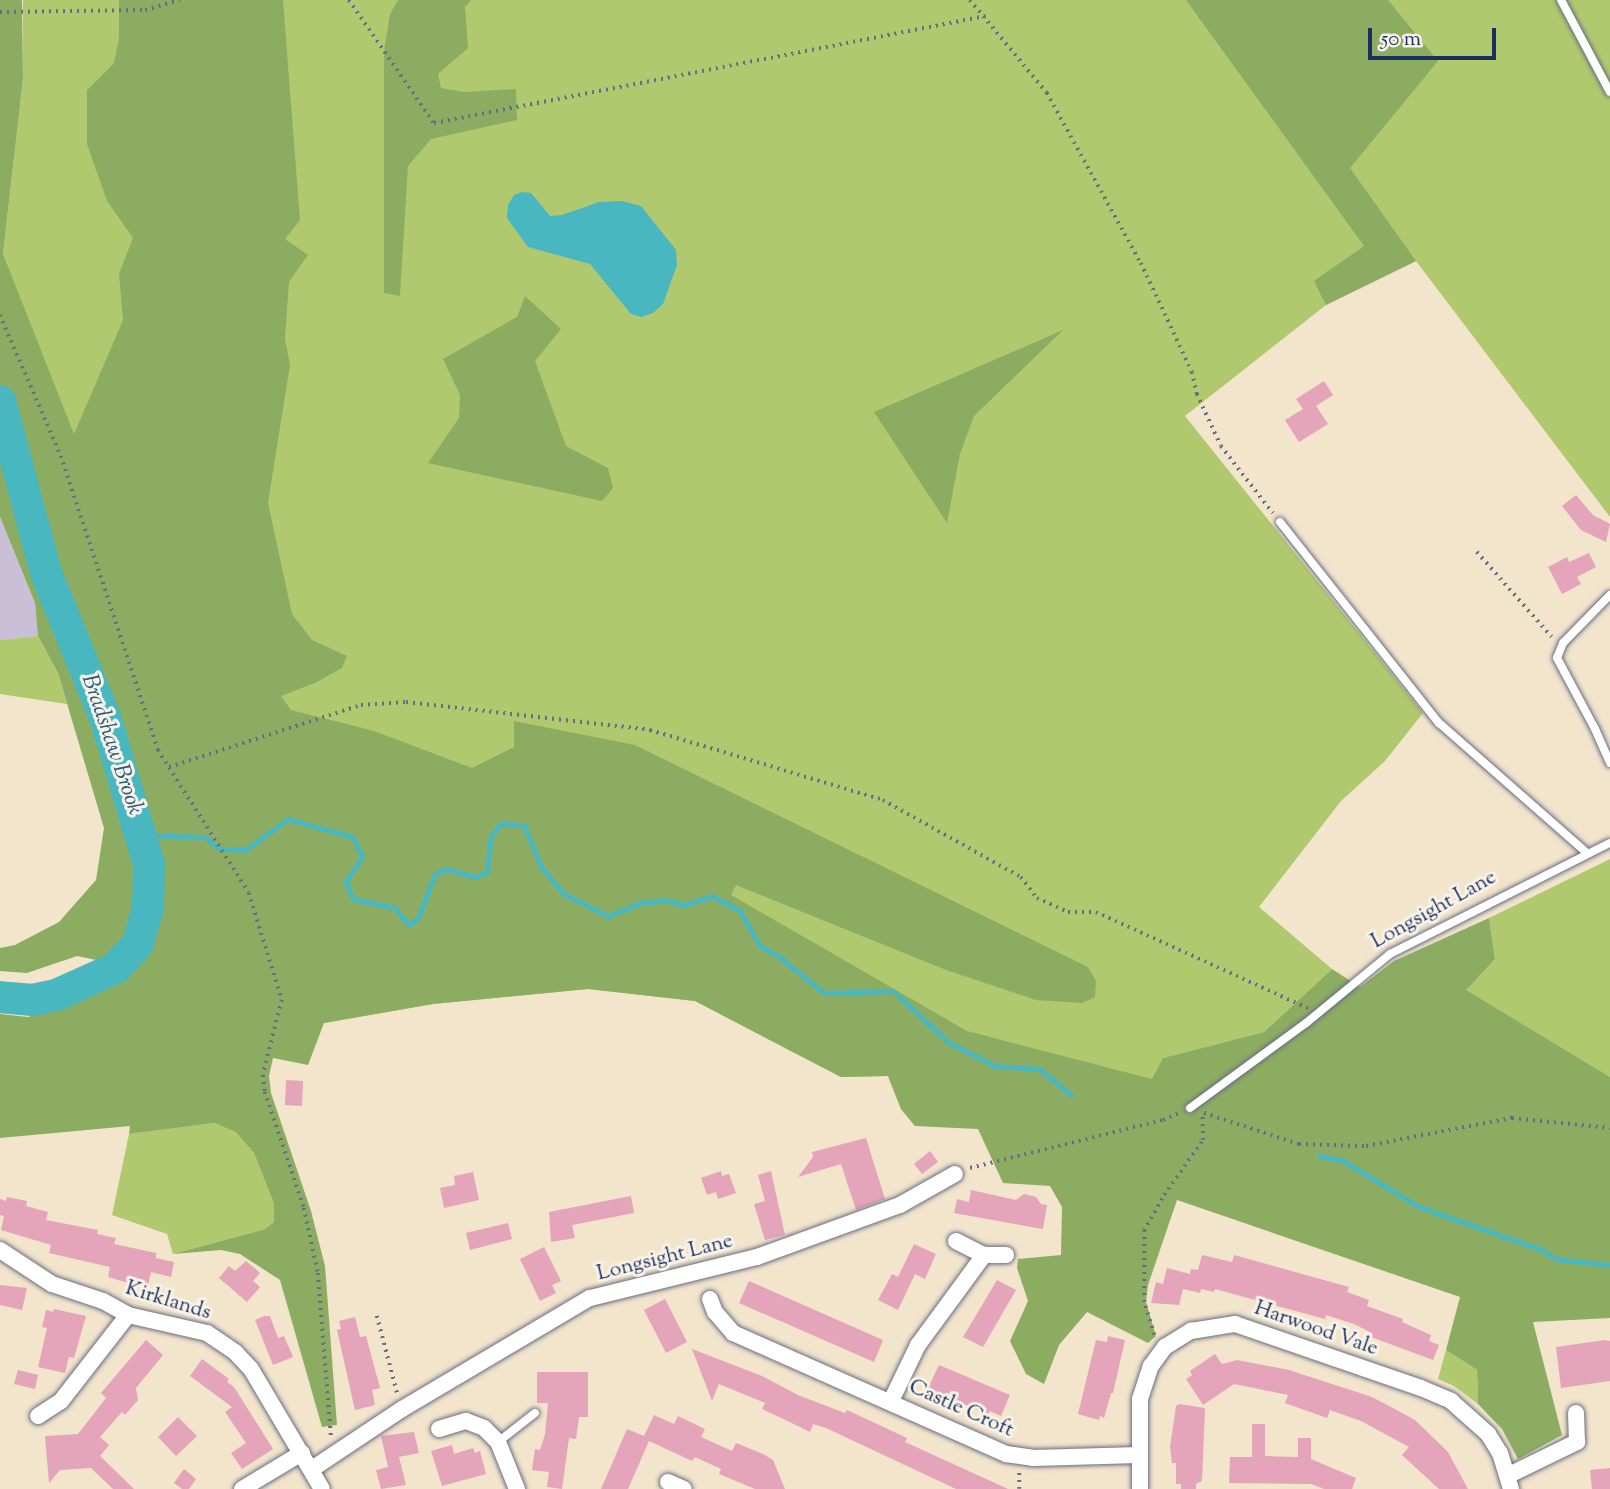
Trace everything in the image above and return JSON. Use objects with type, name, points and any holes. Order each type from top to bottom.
[{"type":"street","name":"Longsight Lane","points":[[312,1469],[402,1409],[590,1298],[757,1257],[900,1205],[955,1174]]},
{"type":"street","points":[[956,1241],[984,1255],[1006,1255]]},
{"type":"street","name":"Kirklands","points":[[0,1250],[52,1284],[103,1301],[128,1315],[207,1333],[235,1352],[251,1369],[312,1469]]},
{"type":"street","name":"Castle Croft","points":[[891,1401],[918,1345],[984,1255]]},
{"type":"street","name":"Castle Croft","points":[[710,1309],[733,1333],[1006,1454],[1019,1457],[1139,1455]]},
{"type":"street","points":[[38,1416],[66,1406],[128,1315]]},
{"type":"street","name":"Harwood Vale","points":[[1140,1489],[1140,1399],[1144,1380],[1165,1347],[1191,1331],[1236,1324],[1421,1388],[1451,1401],[1470,1415],[1488,1434],[1510,1482]]},
{"type":"street","points":[[1510,1482],[1577,1442],[1576,1413]]},
{"type":"street","points":[[439,1429],[466,1421],[484,1428],[498,1442],[517,1489]]},
{"type":"street","points":[[242,1489],[302,1453]]},
{"type":"street","points":[[312,1469],[322,1489]]},
{"type":"lane","points":[[1561,0],[1610,92]]},
{"type":"lane","points":[[1280,522],[1440,723],[1586,852]]},
{"type":"lane","points":[[1610,595],[1560,647],[1557,658],[1610,763]]},
{"type":"lane","name":"Longsight Lane","points":[[1190,1108],[1318,1013],[1390,954],[1610,842]]},
{"type":"lane","points":[[498,1442],[535,1412]]},
{"type":"path","points":[[0,12],[145,10],[180,0]]},
{"type":"path","points":[[349,0],[434,124],[986,16]]},
{"type":"path","points":[[970,0],[986,16],[1047,93],[1141,263],[1192,372],[1197,394],[1222,446],[1280,522]]},
{"type":"path","points":[[0,315],[61,456],[158,750],[248,892],[282,1000],[263,1075],[304,1208],[318,1273],[332,1442],[337,1452]]},
{"type":"path","points":[[1477,552],[1560,647]]},
{"type":"path","points":[[169,767],[361,705],[406,702],[650,730],[883,800],[1021,877],[1037,898],[1068,912],[1096,912],[1318,1013]]},
{"type":"path","points":[[1165,1347],[1155,1338],[1144,1303],[1144,1231],[1164,1195],[1203,1140],[1200,1101]]},
{"type":"path","points":[[955,1174],[983,1163],[1163,1120],[1190,1108]]},
{"type":"path","points":[[1202,1113],[1298,1144],[1366,1146],[1512,1118],[1610,1128]]},
{"type":"path","points":[[377,1316],[402,1409]]},
{"type":"shaded area","points":[[0,517],[35,603],[38,636],[0,640]]},
{"type":"green space","points":[[0,0],[22,0],[23,79],[3,254],[74,434],[123,320],[119,274],[133,238],[107,201],[87,144],[87,90],[114,63],[119,38],[119,0],[283,0],[300,220],[285,239],[308,255],[289,282],[285,339],[290,365],[268,503],[292,614],[312,640],[347,656],[342,668],[315,683],[281,696],[291,710],[374,731],[472,768],[514,747],[514,721],[635,745],[1088,967],[1096,981],[1095,997],[1082,1003],[1036,1000],[946,970],[736,885],[731,895],[967,1031],[1152,1079],[1163,1058],[1264,1032],[1332,969],[1360,987],[1394,961],[1489,918],[1495,959],[1466,990],[1610,1077],[1610,1318],[1533,1322],[1562,1435],[1518,1459],[1502,1429],[1478,1404],[1477,1370],[1446,1350],[1460,1297],[1177,1200],[1148,1285],[1146,1302],[1156,1336],[1148,1343],[1087,1312],[1059,1345],[1044,1384],[1026,1374],[1010,1341],[1028,1301],[1017,1268],[1018,1259],[1061,1255],[1062,1207],[1050,1186],[1003,1183],[978,1129],[915,1126],[901,1109],[888,1076],[841,1077],[695,1001],[588,989],[433,1004],[324,1023],[308,1065],[273,1058],[269,1076],[271,1093],[311,1211],[325,1266],[337,1425],[322,1427],[280,1280],[240,1254],[221,1250],[173,1254],[265,1229],[274,1222],[274,1204],[254,1153],[236,1132],[215,1123],[129,1134],[130,1126],[0,1138],[0,1014],[28,1017],[93,995],[125,966],[77,956],[27,973],[0,971],[0,948],[15,945],[59,922],[96,880],[104,828],[58,673],[38,636],[35,603],[0,517]]},
{"type":"green space","points":[[23,0],[1610,0],[1610,517],[1416,261],[1326,305],[1185,416],[1423,713],[1385,761],[1341,801],[1259,907],[1332,969],[1264,1032],[1164,1058],[1154,1079],[915,1126],[901,1109],[888,1076],[841,1077],[695,1001],[588,989],[433,1004],[324,1023],[174,717],[3,254],[23,79]]},
{"type":"green space","points":[[398,0],[471,0],[465,7],[468,48],[438,74],[441,88],[464,92],[516,89],[517,120],[431,139],[408,166],[400,296],[384,293],[384,51],[390,14]]},
{"type":"green space","points":[[1186,0],[1388,0],[1438,61],[1350,168],[1416,261],[1326,305],[1314,281],[1364,246]]},
{"type":"green space","points":[[525,296],[561,329],[535,361],[566,446],[608,468],[613,488],[602,501],[428,463],[459,418],[460,395],[443,359],[517,317]]},
{"type":"green space","points":[[1063,330],[974,416],[960,454],[947,523],[874,412]]},
{"type":"green space","points":[[38,636],[58,673],[67,704],[0,694],[0,640]]},
{"type":"green space","points":[[1610,859],[1610,1077],[1465,990],[1495,959],[1489,918]]},
{"type":"green space","points":[[215,1123],[236,1131],[254,1153],[274,1204],[274,1222],[265,1229],[173,1254],[167,1234],[112,1215],[129,1134]]},
{"type":"green space","points":[[1446,1350],[1477,1370],[1478,1404],[1454,1386],[1438,1379]]},
{"type":"water","points":[[531,193],[550,216],[562,215],[599,202],[622,201],[641,206],[676,250],[677,265],[663,304],[653,313],[641,317],[631,314],[590,264],[528,247],[507,218],[508,205],[514,195]]},
{"type":"building","points":[[1324,381],[1333,395],[1316,406],[1328,424],[1299,442],[1285,420],[1303,409],[1296,399]]},
{"type":"building","points":[[1576,495],[1593,515],[1610,524],[1606,542],[1581,530],[1562,506]]},
{"type":"building","points":[[1589,553],[1596,567],[1577,577],[1581,584],[1562,594],[1548,567],[1567,557],[1569,562]]},
{"type":"building","points":[[286,1080],[303,1081],[302,1106],[285,1105]]},
{"type":"building","points":[[866,1138],[885,1199],[856,1210],[841,1164],[798,1177],[813,1157],[812,1152]]},
{"type":"building","points":[[930,1151],[938,1162],[922,1174],[914,1164]]},
{"type":"building","points":[[721,1171],[722,1176],[729,1174],[736,1193],[718,1199],[716,1192],[707,1195],[701,1178]]},
{"type":"building","points":[[771,1171],[785,1235],[765,1240],[754,1204],[765,1201],[758,1175]]},
{"type":"building","points":[[473,1172],[479,1200],[444,1208],[440,1188],[455,1185],[454,1176]]},
{"type":"building","points":[[971,1190],[1016,1200],[1024,1194],[1036,1197],[1041,1204],[1047,1205],[1043,1229],[954,1213],[957,1199],[969,1202]]},
{"type":"building","points":[[631,1196],[634,1213],[572,1225],[575,1238],[551,1242],[549,1212]]},
{"type":"building","points":[[7,1197],[27,1201],[26,1206],[48,1212],[46,1220],[98,1230],[97,1234],[116,1238],[114,1244],[156,1253],[156,1258],[174,1262],[171,1277],[151,1272],[148,1286],[125,1282],[108,1277],[110,1267],[49,1253],[51,1245],[1,1230],[4,1216],[0,1215],[0,1199],[6,1201]]},
{"type":"building","points":[[508,1223],[512,1239],[470,1250],[466,1233]]},
{"type":"building","points":[[914,1244],[936,1254],[925,1279],[915,1274],[898,1310],[878,1300],[892,1274],[898,1277]]},
{"type":"building","points":[[544,1247],[561,1281],[552,1285],[556,1293],[540,1301],[520,1259]]},
{"type":"building","points":[[1202,1255],[1232,1262],[1234,1255],[1349,1287],[1347,1292],[1369,1300],[1367,1306],[1403,1319],[1402,1322],[1431,1335],[1429,1341],[1439,1345],[1433,1360],[1371,1337],[1372,1333],[1354,1324],[1326,1315],[1325,1319],[1215,1289],[1214,1292],[1201,1289],[1200,1293],[1183,1289],[1179,1305],[1151,1303],[1156,1282],[1163,1284],[1167,1268],[1190,1274],[1191,1269],[1198,1270]]},
{"type":"building","points":[[246,1261],[260,1273],[253,1281],[260,1287],[247,1302],[219,1278],[229,1266],[235,1271]]},
{"type":"building","points":[[997,1280],[1016,1290],[983,1347],[963,1337]]},
{"type":"building","points":[[749,1281],[883,1340],[874,1362],[739,1303]]},
{"type":"building","points":[[0,1285],[27,1288],[22,1310],[0,1305]]},
{"type":"building","points":[[665,1299],[687,1342],[666,1353],[644,1310]]},
{"type":"building","points":[[54,1309],[86,1316],[74,1358],[69,1357],[65,1373],[38,1367],[47,1328],[42,1327],[46,1310],[53,1312]]},
{"type":"building","points":[[270,1316],[278,1338],[284,1336],[293,1357],[273,1365],[255,1320]]},
{"type":"building","points":[[355,1317],[360,1337],[366,1336],[380,1388],[372,1390],[375,1405],[355,1410],[337,1330],[341,1329],[339,1321]]},
{"type":"building","points":[[1108,1336],[1125,1340],[1113,1393],[1104,1418],[1100,1416],[1099,1420],[1078,1414],[1096,1340],[1107,1342]]},
{"type":"building","points":[[146,1340],[163,1355],[136,1388],[138,1400],[125,1415],[122,1412],[100,1437],[109,1445],[100,1456],[134,1489],[113,1489],[91,1468],[60,1470],[49,1483],[45,1436],[78,1434],[106,1398],[101,1393]]},
{"type":"building","points":[[1610,1341],[1610,1381],[1561,1388],[1556,1347]]},
{"type":"building","points":[[692,1349],[762,1376],[798,1395],[845,1413],[847,1410],[907,1438],[905,1442],[1008,1489],[956,1489],[826,1428],[813,1424],[810,1432],[762,1409],[765,1403],[719,1384],[712,1401]]},
{"type":"building","points":[[1215,1354],[1222,1364],[1237,1360],[1289,1370],[1372,1397],[1391,1407],[1415,1420],[1448,1452],[1468,1489],[1439,1489],[1402,1455],[1409,1447],[1361,1421],[1330,1410],[1327,1418],[1285,1403],[1288,1395],[1234,1384],[1203,1405],[1186,1379],[1192,1375],[1190,1371]]},
{"type":"building","points":[[202,1359],[229,1379],[227,1382],[234,1387],[273,1449],[242,1469],[231,1453],[246,1443],[225,1412],[232,1407],[190,1376]]},
{"type":"building","points":[[939,1365],[1010,1395],[1001,1416],[990,1411],[988,1415],[928,1388]]},
{"type":"building","points":[[18,1370],[38,1375],[35,1389],[14,1384]]},
{"type":"building","points":[[537,1372],[588,1372],[588,1417],[579,1417],[576,1439],[569,1438],[562,1489],[547,1487],[549,1472],[532,1470],[535,1449],[540,1450],[545,1434],[548,1403],[537,1403]]},
{"type":"building","points":[[1179,1404],[1205,1408],[1202,1481],[1196,1484],[1196,1489],[1181,1489],[1181,1484],[1176,1484],[1176,1463],[1172,1463],[1170,1447],[1176,1406]]},
{"type":"building","points":[[654,1415],[674,1424],[678,1416],[705,1429],[701,1437],[732,1451],[736,1443],[763,1454],[773,1460],[785,1489],[755,1489],[719,1474],[721,1469],[695,1457],[692,1461],[649,1441],[628,1489],[601,1489],[627,1429],[644,1436]]},
{"type":"building","points":[[178,1417],[197,1436],[176,1456],[158,1437]]},
{"type":"building","points":[[1252,1424],[1265,1424],[1265,1456],[1298,1457],[1298,1438],[1311,1438],[1311,1459],[1356,1478],[1352,1489],[1324,1489],[1311,1484],[1229,1483],[1230,1457],[1252,1457]]},
{"type":"building","points":[[414,1432],[419,1453],[399,1457],[406,1485],[381,1489],[376,1470],[388,1467],[381,1436]]},
{"type":"building","points":[[452,1445],[454,1454],[473,1448],[475,1453],[480,1451],[486,1474],[442,1486],[431,1451]]},
{"type":"building","points":[[1610,1468],[1610,1489],[1592,1489],[1590,1470]]},
{"type":"building","points":[[184,1469],[196,1479],[189,1489],[182,1489],[174,1483]]},
{"type":"waterway","name":"Bradshaw Brook","points":[[0,401],[46,573],[106,720],[149,864],[148,908],[138,944],[116,968],[56,995],[33,1000],[0,997]]},
{"type":"waterway","points":[[142,835],[205,837],[220,849],[245,850],[288,819],[353,837],[362,857],[346,882],[353,899],[395,908],[409,925],[418,918],[435,874],[446,869],[475,877],[487,872],[491,836],[501,823],[524,826],[542,868],[564,894],[608,916],[641,903],[666,900],[684,905],[712,896],[740,911],[760,946],[777,955],[824,993],[893,991],[948,1042],[995,1066],[1040,1069],[1071,1095]]},
{"type":"waterway","points":[[1319,1156],[1342,1160],[1417,1206],[1540,1249],[1556,1259],[1610,1265]]}]
